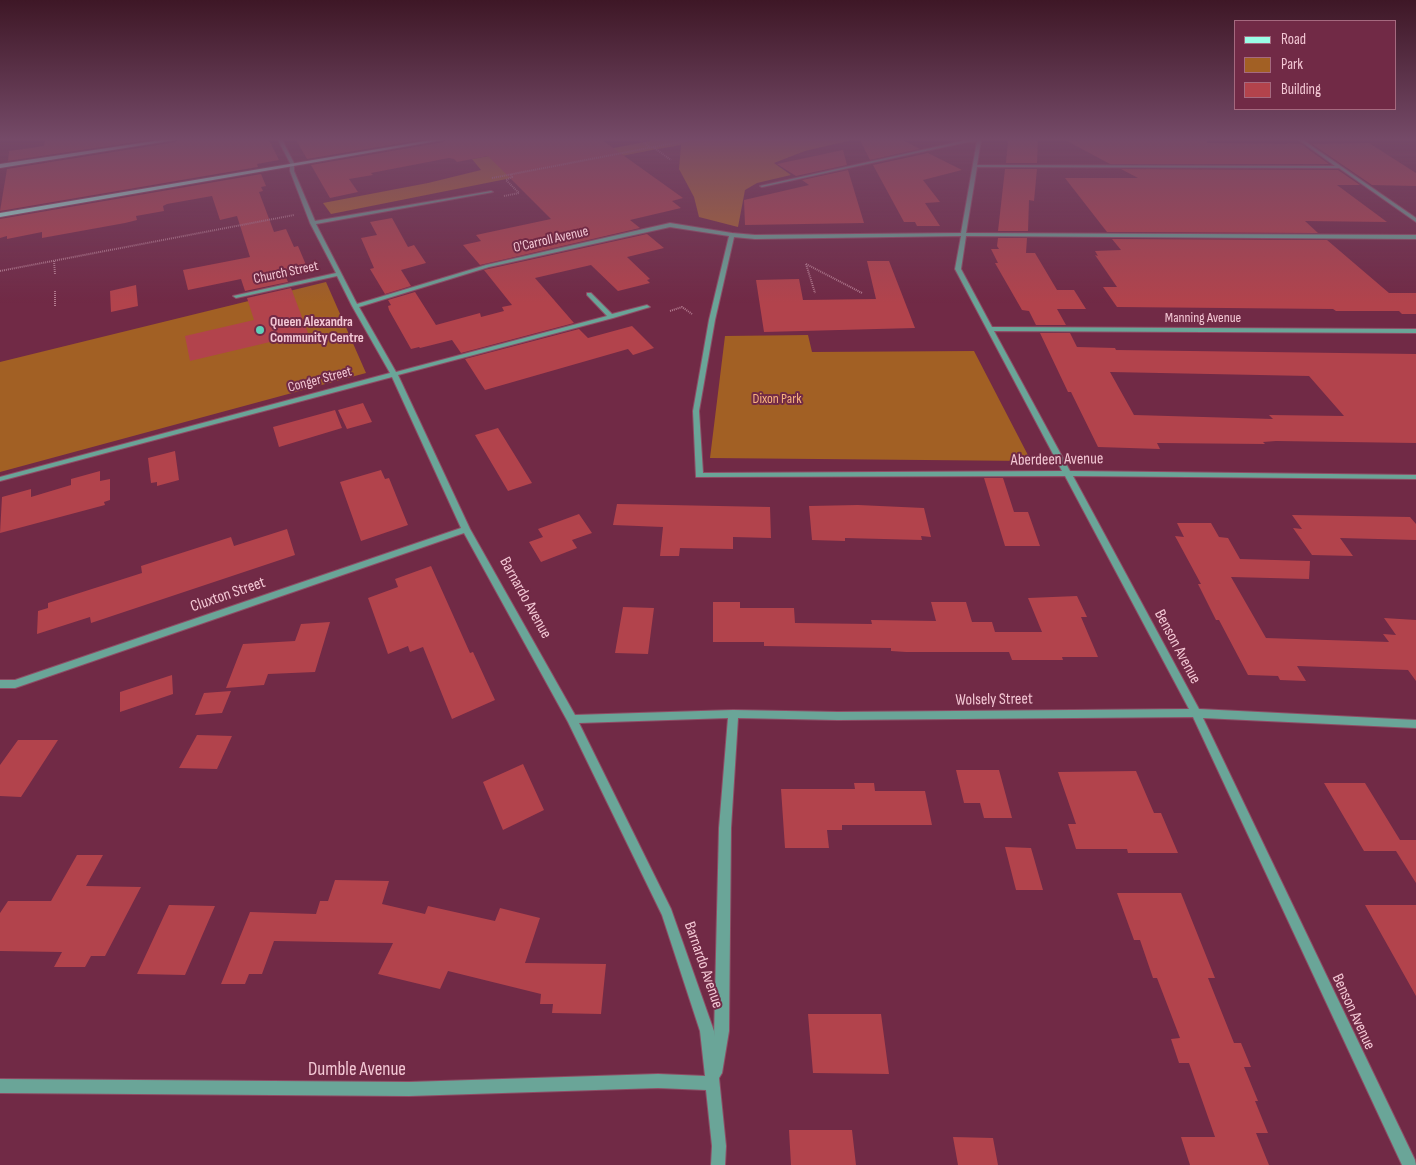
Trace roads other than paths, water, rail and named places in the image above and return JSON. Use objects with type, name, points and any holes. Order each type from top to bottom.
[{"type":"main road","points":[[0,215],[121,194]]},
{"type":"street","name":"Barnardo Avenue","points":[[301,194],[313,223],[355,306],[394,374],[466,529],[572,719],[667,913],[707,1030],[719,1146],[718,1165]]},
{"type":"street","points":[[313,223],[477,194]]},
{"type":"street","name":"Benson Avenue","points":[[970,194],[958,269],[1196,713],[1410,1165]]},
{"type":"street","points":[[1379,194],[1416,220]]},
{"type":"street","name":"O'Carroll Avenue","points":[[355,306],[488,266],[670,225],[755,237],[964,235],[1416,237]]},
{"type":"street","name":"Church Street","points":[[236,296],[340,274]]},
{"type":"street","points":[[589,294],[611,317]]},
{"type":"street","name":"Conger Street","points":[[0,479],[647,307]]},
{"type":"street","name":"Manning Avenue","points":[[989,329],[1416,332]]},
{"type":"street","name":"Aberdeen Avenue","points":[[699,475],[1066,473],[1416,477]]},
{"type":"street","name":"Cluxton Street","points":[[0,684],[15,684],[466,529]]},
{"type":"street","name":"Wolsely Street","points":[[572,719],[733,714],[838,716],[1196,713],[1416,724]]},
{"type":"street","name":"Barnardo Avenue","points":[[713,1083],[722,1031],[725,828],[733,714]]},
{"type":"street","name":"Dumble Avenue","points":[[0,1086],[409,1089],[658,1081],[713,1083]]},
{"type":"lane","points":[[699,475],[696,411],[716,303],[732,235]]},
{"type":"place","name":"Queen Alexandra Community Centre","points":[[260,330]]},
{"type":"park label","name":"Dixon Park","points":[[777,399]]}]
